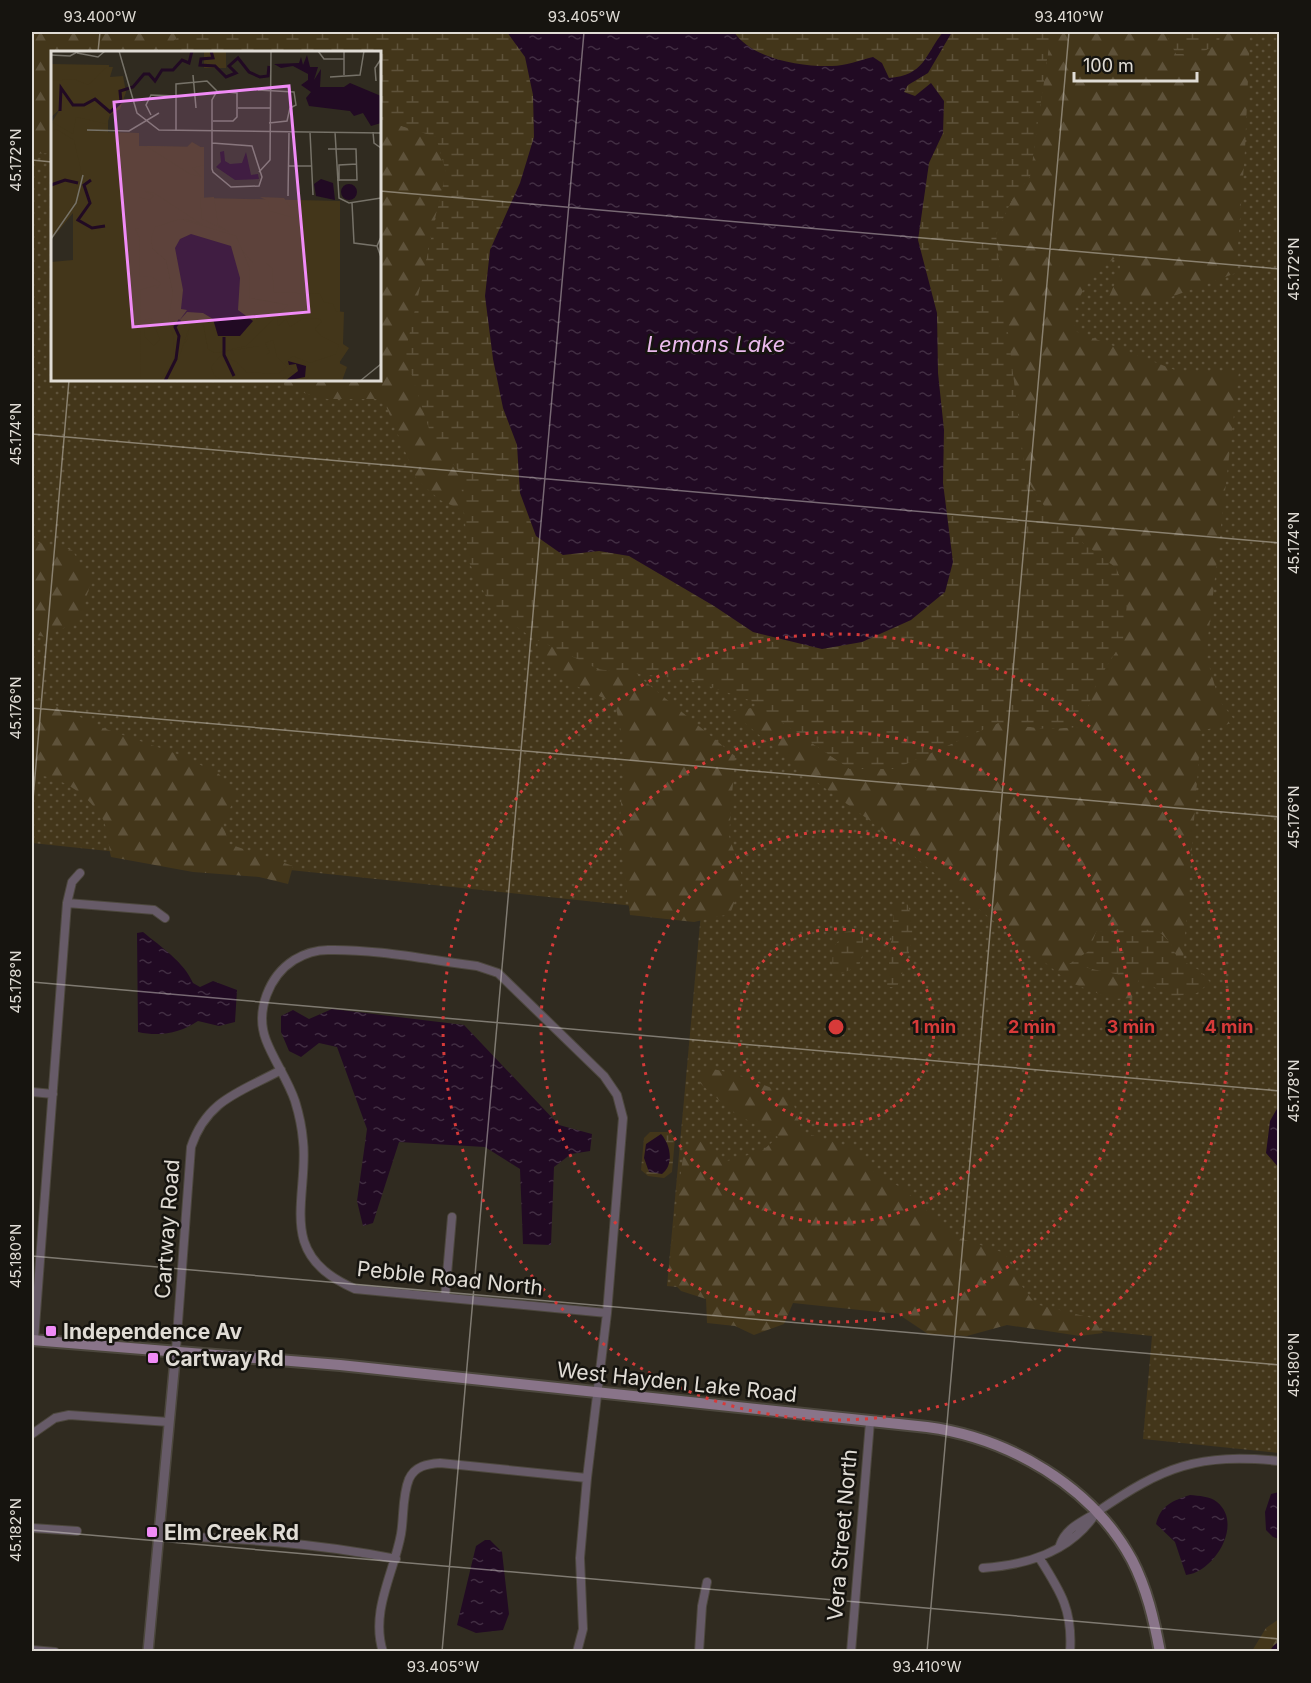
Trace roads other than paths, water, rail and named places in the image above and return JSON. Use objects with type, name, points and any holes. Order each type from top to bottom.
[{"type":"main road","name":"West Hayden Lake Road","points":[[33,1340],[176,1349],[940,1429],[994,1443],[1046,1471],[1096,1513],[1118,1538],[1137,1571],[1151,1608],[1160,1652]]},
{"type":"street","points":[[33,1340],[67,903],[72,882],[80,873]]},
{"type":"street","points":[[67,903],[154,910],[165,918]]},
{"type":"street","name":"Pebble Road North","points":[[577,1652],[583,1629],[580,1558],[596,1394],[607,1313],[623,1118],[617,1095],[604,1076],[498,973],[477,966],[320,950],[302,956],[279,973],[267,991],[264,1003],[265,1038],[295,1100],[302,1126],[305,1157],[302,1221],[304,1241],[316,1263],[334,1280],[355,1289],[607,1313]]},
{"type":"street","name":"Cartway Road","points":[[148,1652],[176,1349],[191,1147],[196,1133],[212,1109],[226,1098],[281,1070]]},
{"type":"street","points":[[32,1092],[53,1094]]},
{"type":"street","points":[[445,1297],[452,1217]]},
{"type":"street","points":[[32,1434],[55,1418],[69,1415],[169,1422]]},
{"type":"street","name":"Vera Street North","points":[[851,1652],[870,1422]]},
{"type":"street","points":[[983,1568],[1013,1566],[1040,1559],[1060,1545],[1063,1537],[1076,1525],[1138,1484],[1184,1465],[1232,1457],[1280,1461]]},
{"type":"street","points":[[383,1652],[379,1621],[382,1596],[396,1559],[410,1478],[424,1464],[440,1463],[587,1478]]},
{"type":"street","points":[[32,1528],[76,1531]]},
{"type":"street","points":[[158,1536],[250,1539],[358,1551],[396,1559]]},
{"type":"street","points":[[1040,1559],[1065,1604],[1070,1621],[1070,1652]]},
{"type":"street","points":[[699,1652],[702,1606],[707,1582]]},
{"type":"street","points":[[32,1650],[55,1652]]},
{"type":"water","name":"Lemans Lake","points":[[507,32],[734,32],[753,49],[778,60],[792,63],[837,66],[873,57],[882,63],[889,78],[910,73],[917,68],[943,32],[952,32],[928,73],[908,85],[904,92],[915,96],[931,83],[944,101],[943,133],[929,163],[918,240],[937,313],[938,373],[944,430],[943,483],[953,562],[945,592],[911,620],[862,642],[822,649],[753,632],[629,556],[599,551],[563,555],[536,536],[520,493],[517,445],[503,408],[493,359],[485,296],[490,250],[520,183],[534,137],[533,95],[525,57]]},
{"type":"water","points":[[143,932],[184,968],[193,983],[200,987],[213,981],[237,990],[235,1022],[219,1026],[198,1021],[170,1033],[138,1032],[137,933]]},
{"type":"water","points":[[332,1009],[464,1025],[559,1125],[592,1134],[590,1151],[571,1154],[554,1167],[551,1245],[523,1244],[520,1169],[485,1147],[399,1142],[373,1223],[363,1226],[357,1201],[367,1129],[337,1047],[319,1043],[301,1057],[289,1051],[281,1032],[281,1016],[293,1010],[309,1019]]},
{"type":"water","points":[[1279,1105],[1279,1168],[1266,1153],[1270,1121]]},
{"type":"water","points":[[661,1134],[670,1155],[668,1166],[662,1174],[649,1172],[644,1158],[646,1144]]},
{"type":"water","points":[[1280,1492],[1279,1539],[1266,1530],[1265,1512],[1271,1494]]},
{"type":"water","points":[[1190,1495],[1208,1497],[1217,1502],[1225,1511],[1227,1522],[1222,1546],[1215,1556],[1196,1572],[1186,1575],[1175,1542],[1156,1524],[1164,1508]]},
{"type":"water","points":[[485,1540],[490,1540],[502,1552],[509,1614],[503,1630],[476,1633],[457,1625],[476,1546]]},
{"type":"place","name":"Independence Av","points":[[51,1331]]},
{"type":"place","name":"Cartway Rd","points":[[153,1358]]},
{"type":"place","name":"Elm Creek Rd","points":[[152,1532]]}]
